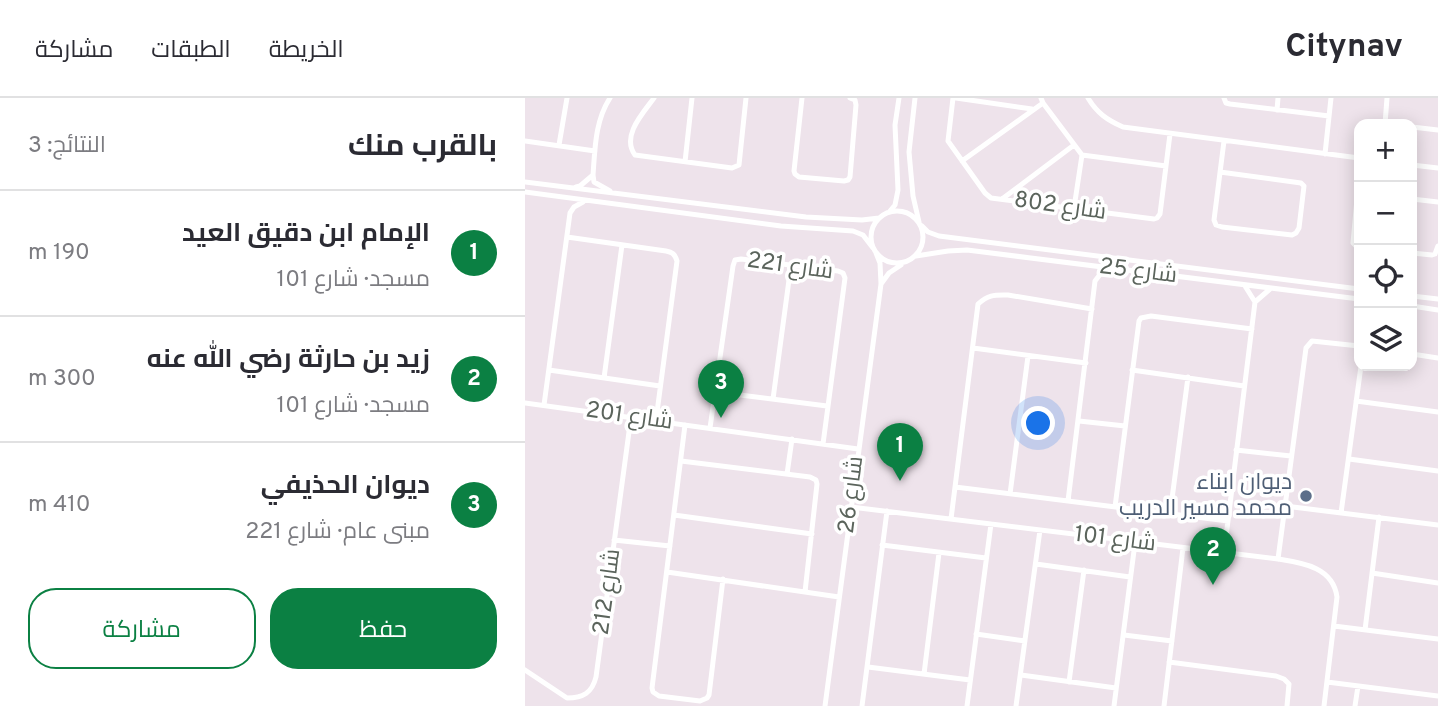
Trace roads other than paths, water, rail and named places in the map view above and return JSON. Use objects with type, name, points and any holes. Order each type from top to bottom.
[{"type":"street","points":[[559,145],[567,98]]},
{"type":"street","points":[[610,98],[600,116],[593,175],[594,182],[617,194]]},
{"type":"street","points":[[654,98],[634,127],[632,151],[638,156],[732,168],[738,166],[740,160],[746,98]]},
{"type":"street","points":[[685,162],[692,98]]},
{"type":"street","points":[[802,98],[795,174],[799,177],[844,181],[850,177],[856,105],[855,100],[850,98]]},
{"type":"street","points":[[525,183],[817,218],[879,218],[889,212],[898,200],[895,125],[899,98]]},
{"type":"street","points":[[881,284],[889,273],[916,256],[923,242],[924,234],[913,196],[909,152],[915,98]]},
{"type":"street","points":[[954,98],[1033,109]]},
{"type":"street","name":"شارع 802","points":[[954,98],[948,141],[985,193],[992,198],[1157,218],[1160,214],[1170,134]]},
{"type":"street","points":[[1088,98],[1106,119],[1123,127],[1354,157]]},
{"type":"street","points":[[1224,98],[1226,103],[1230,104],[1329,116]]},
{"type":"street","points":[[1277,110],[1278,98]]},
{"type":"street","points":[[1325,154],[1331,98]]},
{"type":"street","points":[[1385,119],[1387,98]]},
{"type":"street","points":[[962,161],[1042,100],[1081,155],[1074,208]]},
{"type":"street","points":[[1417,128],[1438,130]]},
{"type":"street","points":[[525,141],[595,151]]},
{"type":"street","points":[[1220,172],[1301,183],[1304,186],[1299,228],[1296,233],[1292,235],[1216,225],[1214,220],[1220,172],[1224,141]]},
{"type":"street","points":[[1002,199],[1074,145]]},
{"type":"street","points":[[1081,155],[1166,166]]},
{"type":"street","points":[[1417,166],[1438,169]]},
{"type":"street","points":[[567,188],[580,186],[593,175]]},
{"type":"street","points":[[525,192],[781,226],[853,231],[863,235],[881,259],[904,263]]},
{"type":"street","points":[[544,405],[570,213],[579,203],[585,201],[618,201],[617,194]]},
{"type":"street","points":[[558,197],[570,213]]},
{"type":"street","points":[[1417,200],[1438,202]]},
{"type":"street","points":[[704,216],[703,212],[707,209],[756,215],[763,212]]},
{"type":"street","points":[[889,212],[911,214],[920,224]]},
{"type":"street","points":[[874,250],[871,237],[879,218]]},
{"type":"street","name":"شارع 25","points":[[920,224],[928,232],[939,236],[1354,288]]},
{"type":"street","points":[[567,237],[671,252],[676,257],[656,421]]},
{"type":"street","points":[[604,378],[622,245]]},
{"type":"street","points":[[1417,254],[1436,254],[1438,246]]},
{"type":"street","name":"شارع 26","points":[[825,706],[881,284],[880,263],[874,250]]},
{"type":"street","name":"شارع 25","points":[[916,256],[967,250],[1354,298]]},
{"type":"street","name":"شارع 221","points":[[710,428],[735,260],[741,258],[838,271],[844,276],[823,444]]},
{"type":"street","points":[[773,399],[791,265]]},
{"type":"street","points":[[1068,501],[1095,281],[1090,270],[1084,265]]},
{"type":"street","points":[[1095,281],[1105,268]]},
{"type":"street","points":[[1319,295],[1322,284]]},
{"type":"street","points":[[1224,553],[1255,302],[1245,286]]},
{"type":"street","points":[[1255,302],[1270,289]]},
{"type":"street","points":[[951,519],[978,304],[986,297],[1008,295],[1092,309]]},
{"type":"street","points":[[1417,297],[1438,299]]},
{"type":"street","points":[[1417,307],[1438,310]]},
{"type":"street","points":[[1115,507],[1139,321],[1144,316],[1151,316],[1252,329]]},
{"type":"street","points":[[1278,559],[1305,348],[1312,341],[1354,345]]},
{"type":"street","points":[[973,348],[1086,363]]},
{"type":"street","points":[[1417,355],[1438,358]]},
{"type":"street","points":[[1010,494],[1028,356]]},
{"type":"street","points":[[549,370],[660,386]]},
{"type":"street","points":[[1132,370],[1244,386]]},
{"type":"street","points":[[1341,513],[1359,371]]},
{"type":"street","points":[[1170,514],[1188,377]]},
{"type":"street","points":[[716,392],[828,407]]},
{"type":"street","points":[[1356,401],[1438,412]]},
{"type":"street","name":"شارع 201","points":[[525,403],[858,449]]},
{"type":"street","name":"شارع 212","points":[[525,670],[566,698],[575,698],[594,687],[631,417]]},
{"type":"street","points":[[1079,421],[1125,426]]},
{"type":"street","points":[[685,425],[652,688],[659,696],[700,701],[707,698],[723,579]]},
{"type":"street","points":[[787,474],[792,439]]},
{"type":"street","points":[[1236,450],[1291,456]]},
{"type":"street","points":[[1349,459],[1438,471]]},
{"type":"street","points":[[681,461],[810,477],[816,480],[805,592]]},
{"type":"street","points":[[955,487],[1228,521]]},
{"type":"street","name":"شارع 101","points":[[851,506],[1278,559],[1313,566],[1329,578],[1337,597],[1324,706]]},
{"type":"street","points":[[1285,506],[1438,526]]},
{"type":"street","points":[[862,706],[887,511]]},
{"type":"street","points":[[674,515],[812,534]]},
{"type":"street","points":[[1365,629],[1379,517]]},
{"type":"street","points":[[967,706],[991,524]]},
{"type":"street","points":[[1016,706],[1040,530]]},
{"type":"street","points":[[614,540],[670,546]]},
{"type":"street","points":[[1114,706],[1135,543]]},
{"type":"street","points":[[882,545],[986,558]]},
{"type":"street","points":[[1164,706],[1183,548]]},
{"type":"street","points":[[924,674],[939,552]]},
{"type":"street","points":[[1036,564],[1131,577]]},
{"type":"street","points":[[1069,682],[1084,570]]},
{"type":"street","points":[[667,572],[839,597]]},
{"type":"street","points":[[1372,573],[1438,583]]},
{"type":"street","points":[[1334,626],[1438,639]]},
{"type":"street","points":[[976,634],[1025,641]]},
{"type":"street","points":[[1124,635],[1172,641]]},
{"type":"street","points":[[1169,662],[1276,676],[1289,684],[1287,706]]},
{"type":"street","points":[[867,667],[971,680]]},
{"type":"street","points":[[1021,675],[1117,688]]},
{"type":"street","points":[[1327,682],[1438,696]]},
{"type":"street","points":[[1355,706],[1358,686]]},
{"type":"place","name":"ديوان الحذيفي","points":[[721,418]]},
{"type":"place","name":"الإمام ابن دقيق العيد","points":[[900,481]]},
{"type":"place","name":"ديوان ابناء محمد مسير الدريب","points":[[1306,496]]},
{"type":"place","name":"زيد بن حارثة رضي الله عنه","points":[[1213,585]]}]
